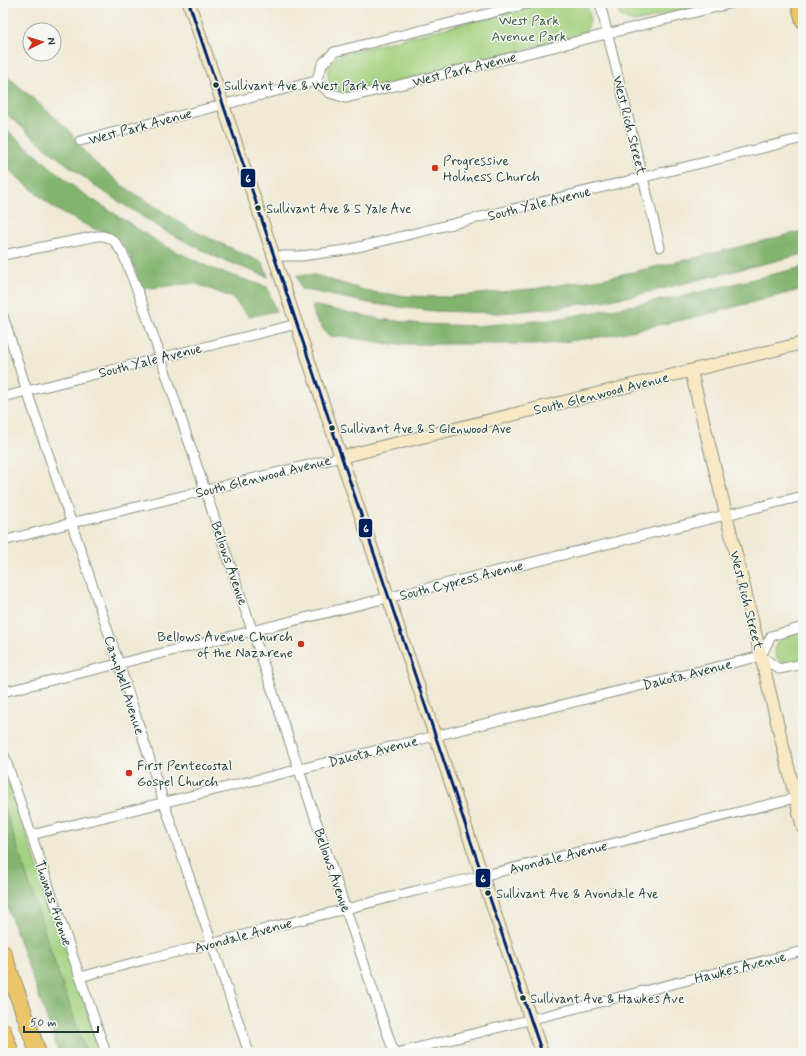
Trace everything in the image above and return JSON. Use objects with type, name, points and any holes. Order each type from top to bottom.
[{"type":"highway","points":[[3,953],[38,1053]]},
{"type":"highway","points":[[3,1031],[11,1053]]},
{"type":"main road","points":[[798,3],[803,22]]},
{"type":"street","points":[[189,3],[542,1053]]},
{"type":"street","points":[[316,81],[323,63],[334,52],[531,3]]},
{"type":"street","name":"West Rich Street","points":[[600,3],[660,247]]},
{"type":"street","name":"West Park Avenue","points":[[80,141],[316,81],[330,93],[346,98],[733,3]]},
{"type":"street","name":"South Yale Avenue","points":[[274,256],[301,256],[346,250],[803,138]]},
{"type":"street","name":"Bellows Avenue","points":[[3,255],[97,236],[110,238],[115,242],[123,254],[143,305],[346,909],[396,1053]]},
{"type":"street","name":"Campbell Avenue","points":[[3,316],[211,944],[249,1053]]},
{"type":"street","name":"South Yale Avenue","points":[[3,397],[297,324]]},
{"type":"street","name":"South Glenwood Avenue","points":[[3,541],[803,343]]},
{"type":"street","name":"West Rich Street","points":[[691,370],[761,656],[799,797],[803,828]]},
{"type":"street","name":"South Cypress Avenue","points":[[3,692],[803,496]]},
{"type":"street","points":[[803,627],[771,636],[761,656],[779,669],[803,664]]},
{"type":"street","name":"Dakota Avenue","points":[[32,835],[761,656]]},
{"type":"street","name":"Thomas Avenue","points":[[3,752],[106,1053]]},
{"type":"street","name":"Avondale Avenue","points":[[80,977],[415,890],[482,876],[799,797]]},
{"type":"street","name":"Hawkes Avenue","points":[[396,1053],[803,951]]},
{"type":"green space","name":"West Park Avenue Park","points":[[546,3],[583,3],[589,13],[590,22],[588,27],[575,38],[353,92],[336,90],[331,85],[329,80],[329,68],[332,62],[336,57],[342,54]]},
{"type":"green space","points":[[616,3],[716,3],[640,21],[631,21],[624,18],[618,12]]},
{"type":"green space","points":[[3,72],[70,131],[76,142],[93,161],[123,186],[192,230],[263,263],[268,277],[218,258],[165,231],[98,188],[47,149],[3,111]]},
{"type":"green space","points":[[3,127],[78,190],[163,245],[213,269],[267,287],[276,311],[249,317],[233,298],[194,283],[142,289],[130,256],[120,241],[110,234],[92,228],[55,209],[3,165]]},
{"type":"green space","points":[[803,231],[803,254],[633,296],[554,308],[499,313],[435,311],[374,304],[301,289],[297,275],[315,275],[370,292],[408,296],[447,297],[531,289],[602,279]]},
{"type":"green space","points":[[803,267],[803,289],[696,317],[607,336],[546,344],[391,344],[340,336],[329,337],[315,318],[312,305],[380,319],[421,324],[475,326],[550,320],[684,296]]},
{"type":"green space","points":[[803,631],[803,660],[788,663],[778,660],[775,649],[778,641],[781,638]]},
{"type":"green space","points":[[3,767],[102,1053],[86,1053],[54,961],[3,803]]},
{"type":"green space","points":[[3,803],[54,961],[86,1053],[59,1053],[3,895]]},
{"type":"transit line","name":"6","points":[[189,3],[542,1053]]},
{"type":"place","name":"Sullivant Ave & West Park Ave","points":[[216,85]]},
{"type":"place","name":"Progressive Holiness Church","points":[[435,168]]},
{"type":"place","name":"Sullivant Ave & S Yale Ave","points":[[258,208]]},
{"type":"place","name":"Sullivant Ave & S Glenwood Ave","points":[[332,428]]},
{"type":"place","name":"Bellows Avenue Church of the Nazarene","points":[[301,644]]},
{"type":"place","name":"First Pentecostal Gospel Church","points":[[129,773]]},
{"type":"place","name":"Sullivant Ave & Avondale Ave","points":[[488,893]]},
{"type":"place","name":"Sullivant Ave & Hawkes Ave","points":[[523,998]]}]
